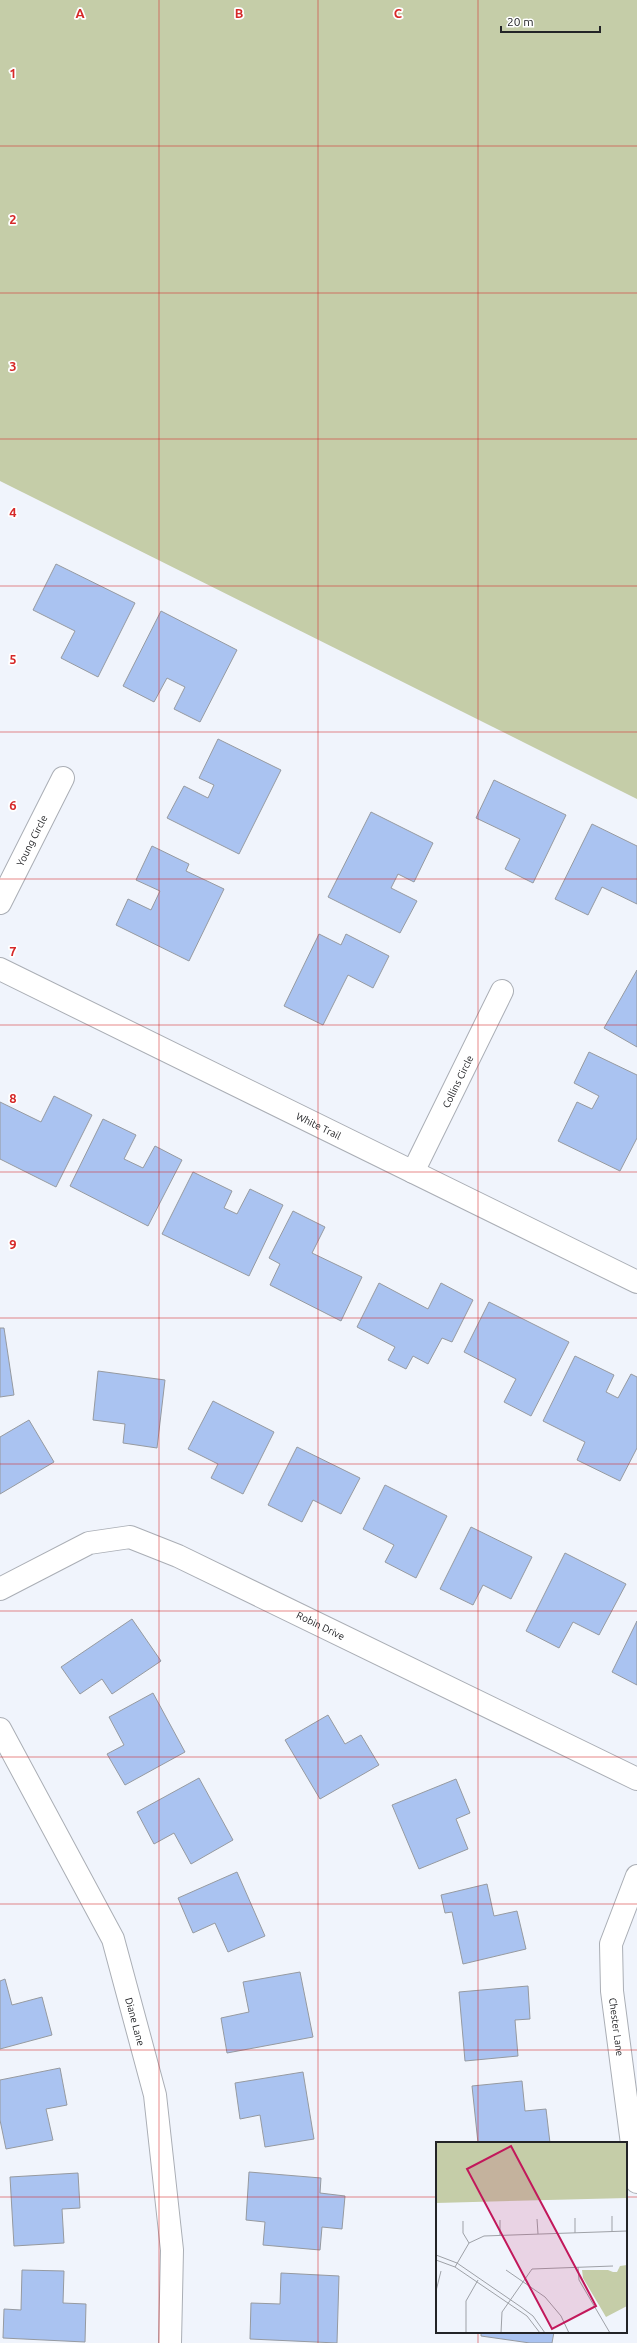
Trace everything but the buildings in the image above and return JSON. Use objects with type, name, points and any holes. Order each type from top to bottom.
[{"type":"street","name":"Young Circle","points":[[0,903],[63,778]]},
{"type":"street","name":"White Trail","points":[[0,970],[637,1282]]},
{"type":"street","name":"Collins Circle","points":[[413,1172],[502,991]]},
{"type":"street","name":"Robin Drive","points":[[0,1589],[89,1543],[130,1537],[178,1556],[637,1778]]},
{"type":"street","name":"Diane Lane","points":[[0,1729],[113,1939],[155,2095],[172,2250],[170,2343]]},
{"type":"street","name":"Chester Lane","points":[[637,1876],[611,1944],[612,1991],[637,2182]]},
{"type":"green space","points":[[0,0],[637,0],[637,799],[0,481]]}]
